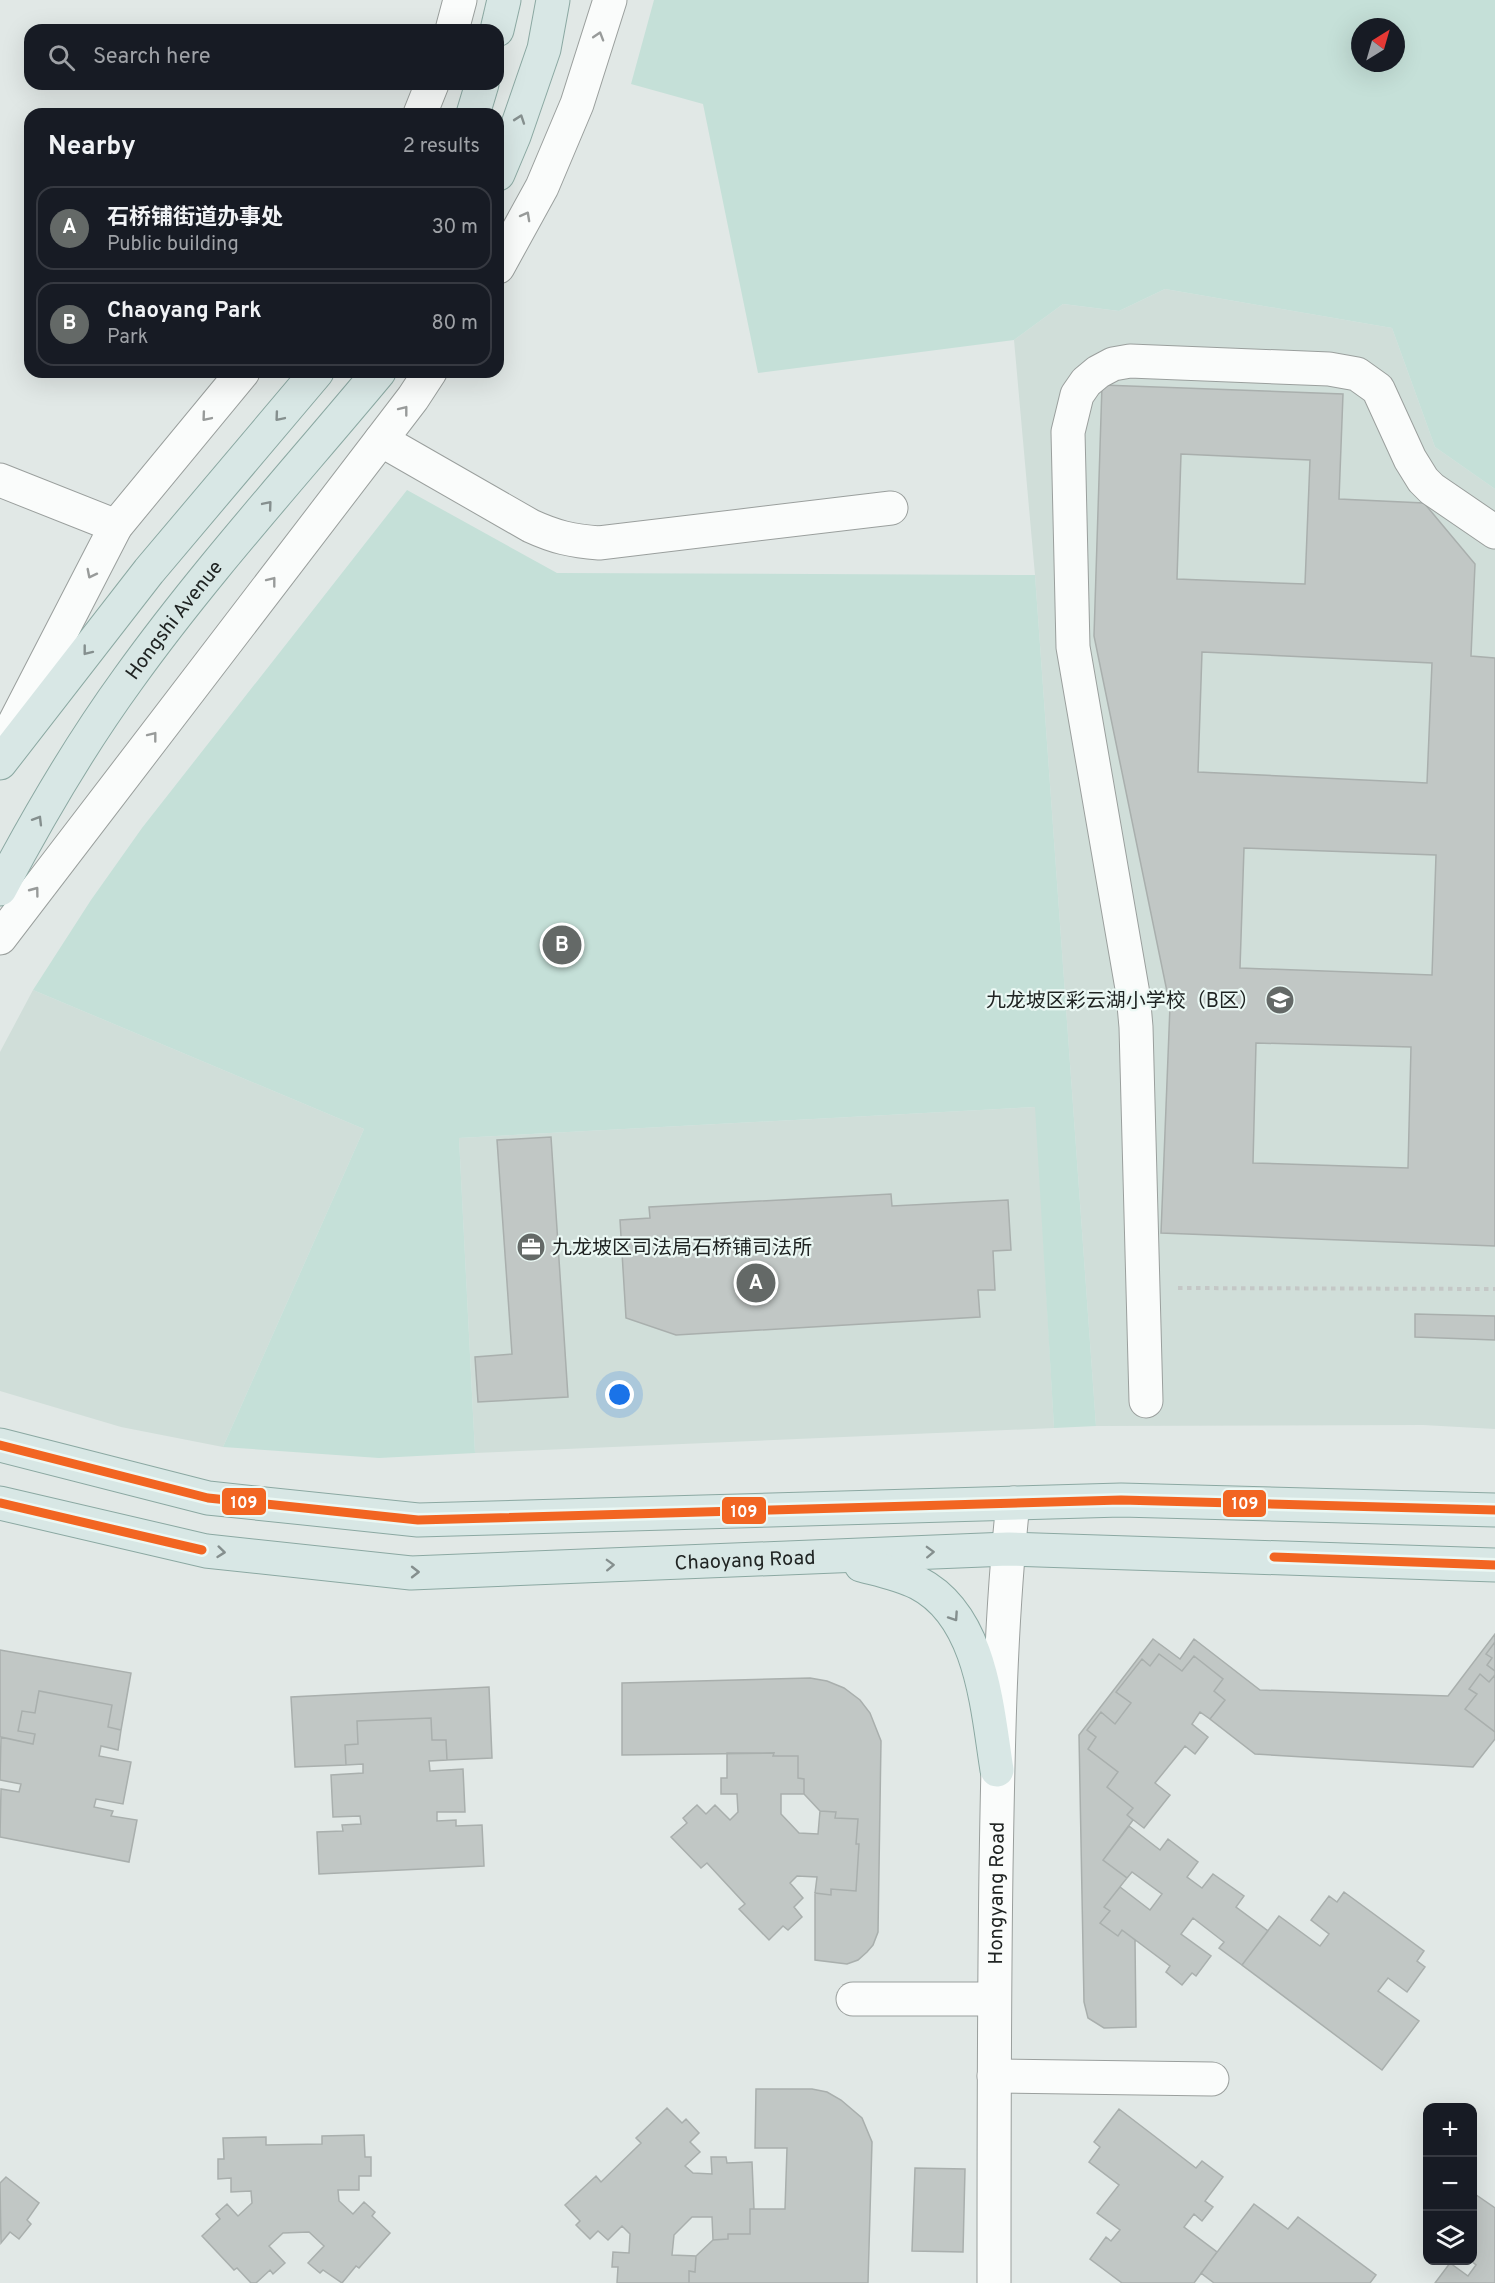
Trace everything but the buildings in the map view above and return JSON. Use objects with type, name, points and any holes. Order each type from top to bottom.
[{"type":"main road","points":[[498,24],[504,0]]},
{"type":"main road","points":[[504,160],[544,49],[553,0]]},
{"type":"main road","points":[[475,108],[480,90]]},
{"type":"main road","points":[[0,763],[149,571],[312,378]]},
{"type":"main road","name":"Hongshi Avenue","points":[[0,890],[71,765],[127,680],[190,599],[374,378]]},
{"type":"main road","points":[[0,1444],[208,1498],[418,1520],[1121,1500],[1495,1510]]},
{"type":"main road","name":"Chaoyang Road","points":[[0,1503],[206,1551],[411,1573],[1008,1549],[1495,1564]]},
{"type":"main road","points":[[830,1556],[899,1575],[936,1595],[948,1609],[969,1641],[980,1667],[997,1770]]},
{"type":"street","points":[[454,24],[460,0]]},
{"type":"street","points":[[504,256],[542,187],[578,104],[609,0]]},
{"type":"street","points":[[422,108],[430,90]]},
{"type":"street","points":[[1146,1401],[1136,1027],[1133,994],[1073,647],[1068,432],[1077,395],[1086,382],[1098,372],[1113,364],[1130,361],[1329,369],[1357,374],[1378,389],[1410,459],[1423,480],[1432,489],[1495,532]]},
{"type":"street","points":[[0,752],[116,526],[238,378]]},
{"type":"street","points":[[0,938],[381,440],[426,378]]},
{"type":"street","points":[[381,440],[531,526],[551,536],[573,542],[599,543],[891,508]]},
{"type":"street","points":[[0,480],[116,526]]},
{"type":"street","name":"Hongyang Road","points":[[994,2283],[997,1770],[1008,1549],[1013,1503]]},
{"type":"street","points":[[853,1999],[994,1999]]},
{"type":"street","points":[[994,2076],[1212,2079]]},
{"type":"path","points":[[1142,1288],[1495,1289]]},
{"type":"shaded area","name":"九龙坡区彩云湖小学校（B区）","points":[[1165,289],[1392,328],[1435,447],[1495,489],[1495,1429],[1423,1425],[1096,1426],[1035,575],[1014,340],[1063,304],[1119,311]]},
{"type":"shaded area","points":[[33,990],[364,1129],[223,1447],[121,1427],[0,1391],[0,1052]]},
{"type":"shaded area","points":[[1036,1107],[1054,1428],[475,1453],[459,1138]]},
{"type":"green space","points":[[654,0],[1495,0],[1495,489],[1435,447],[1392,328],[1165,289],[1119,311],[1063,304],[1014,340],[758,373],[703,104],[631,84]]},
{"type":"green space","points":[[407,490],[557,573],[1035,575],[1096,1426],[1054,1428],[1035,1107],[459,1138],[475,1453],[379,1458],[223,1447],[364,1129],[33,990],[91,900],[142,828]]},
{"type":"transit line","name":"109","points":[[0,1445],[208,1498],[418,1520],[1121,1500],[1495,1510]]},
{"type":"transit line","name":"109","points":[[0,1503],[202,1550]]},
{"type":"transit line","name":"109","points":[[1274,1557],[1495,1565]]},
{"type":"place","name":"Chaoyang Park","points":[[562,945]]},
{"type":"place","name":"九龙坡区彩云湖小学校（B区）","points":[[1280,1000]]},
{"type":"place","name":"九龙坡区司法局石桥铺司法所","points":[[531,1247]]},
{"type":"place","name":"石桥铺街道办事处","points":[[756,1283]]}]
